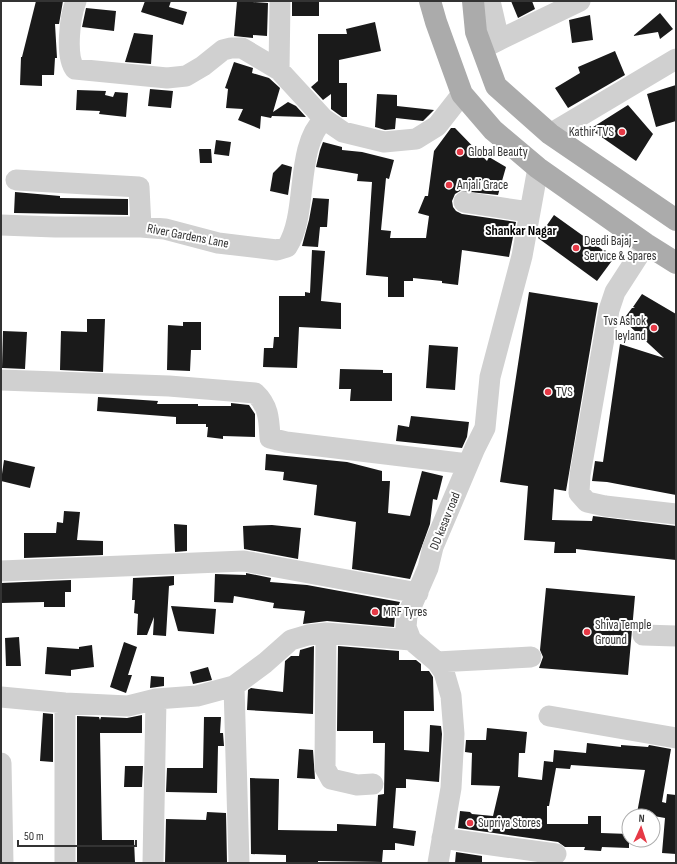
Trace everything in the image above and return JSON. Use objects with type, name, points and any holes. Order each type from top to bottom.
[{"type":"main road","points":[[430,1],[462,94],[493,130],[538,168],[646,244],[676,263]]},
{"type":"main road","points":[[473,1],[476,32],[491,44],[496,86],[550,134],[676,220]]},
{"type":"street","points":[[76,1],[70,28],[71,64],[75,69],[167,78],[186,76],[203,66],[223,50],[242,48],[279,70],[324,120],[343,132],[384,142],[416,139],[438,126],[462,94]]},
{"type":"street","points":[[279,70],[280,1]]},
{"type":"street","points":[[490,1],[491,44],[580,1]]},
{"type":"street","points":[[550,134],[676,59]]},
{"type":"street","name":"River Gardens Lane","points":[[1,226],[55,228],[141,227],[165,229],[218,243],[277,250],[287,247],[292,239],[309,148],[315,128],[324,120]]},
{"type":"street","name":"DD kesav road","points":[[410,640],[406,627],[407,616],[428,568],[433,547],[485,428],[490,377],[522,256],[538,168]]},
{"type":"street","points":[[16,180],[139,187],[141,227]]},
{"type":"street","points":[[464,202],[529,212]]},
{"type":"street","points":[[646,244],[615,292],[609,310],[580,475],[579,493],[587,502],[605,506],[676,514]]},
{"type":"street","points":[[1,380],[169,386],[255,393],[262,400],[268,412],[270,438],[286,442],[468,464]]},
{"type":"street","points":[[1,570],[244,562],[418,593]]},
{"type":"street","points":[[326,633],[325,768],[331,779],[357,785],[373,784]]},
{"type":"street","points":[[1,697],[65,703],[128,706],[156,699],[197,696],[234,686],[265,663],[291,640],[308,635],[326,633],[410,640],[437,662],[444,672],[451,696],[454,734],[451,788],[438,863]]},
{"type":"street","points":[[643,635],[676,636]]},
{"type":"street","points":[[437,662],[531,657]]},
{"type":"street","points":[[234,686],[239,863]]},
{"type":"street","points":[[153,863],[156,699]]},
{"type":"street","points":[[65,703],[65,863]]},
{"type":"street","points":[[549,716],[676,738]]},
{"type":"street","points":[[1,763],[3,863]]},
{"type":"street","points":[[442,838],[556,854]]},
{"type":"building","points":[[36,1],[63,1],[59,24],[55,24],[57,58],[55,58],[54,75],[42,75],[42,86],[20,85],[21,57]]},
{"type":"building","points":[[145,1],[171,1],[169,7],[187,12],[183,25],[141,12]]},
{"type":"building","points":[[237,1],[268,3],[267,36],[253,35],[253,38],[234,36]]},
{"type":"building","points":[[292,1],[319,1],[319,16],[292,16]]},
{"type":"building","points":[[511,1],[532,1],[535,9],[518,18]]},
{"type":"building","points":[[86,8],[116,11],[114,31],[82,27]]},
{"type":"building","points":[[660,13],[673,29],[660,39],[658,32],[633,36]]},
{"type":"building","points":[[590,15],[593,40],[572,43],[569,20]]},
{"type":"building","points":[[375,22],[381,51],[339,60],[339,83],[347,83],[347,117],[342,117],[331,109],[331,94],[323,100],[311,87],[318,81],[318,34],[347,34],[346,29]]},
{"type":"building","points":[[134,33],[153,35],[151,64],[125,62]]},
{"type":"building","points":[[615,51],[625,75],[568,108],[555,88],[580,73],[578,67]]},
{"type":"building","points":[[234,62],[253,68],[252,73],[269,78],[280,88],[273,112],[288,102],[296,106],[306,117],[272,116],[271,118],[261,116],[260,129],[238,120],[243,109],[226,108],[228,89],[225,88]]},
{"type":"building","points":[[676,85],[676,121],[656,127],[647,94]]},
{"type":"building","points":[[150,89],[173,91],[171,108],[148,106]]},
{"type":"building","points":[[77,90],[106,91],[105,95],[113,97],[115,92],[128,93],[126,117],[99,114],[100,111],[76,110]]},
{"type":"building","points":[[377,94],[397,95],[397,106],[434,110],[423,121],[396,118],[395,129],[385,130],[375,127]]},
{"type":"building","name":"Kathir TVS","points":[[628,105],[653,134],[636,161],[590,129]]},
{"type":"building","points":[[451,128],[455,128],[487,161],[489,157],[506,167],[498,195],[460,191],[455,194],[452,201],[453,207],[456,211],[462,214],[516,222],[509,257],[462,250],[458,285],[442,283],[442,281],[413,278],[413,281],[404,281],[404,297],[388,297],[388,277],[366,275],[372,182],[357,181],[358,174],[316,167],[320,150],[323,142],[342,147],[342,150],[362,152],[394,160],[389,179],[386,178],[381,230],[391,231],[390,238],[426,238],[429,216],[418,213],[425,196],[428,196],[434,151]]},
{"type":"building","points":[[216,140],[231,142],[229,156],[214,154]]},
{"type":"building","points":[[199,149],[211,149],[212,163],[200,163]]},
{"type":"building","points":[[282,164],[292,167],[288,195],[270,191],[273,173]]},
{"type":"building","points":[[15,192],[60,196],[60,198],[128,199],[128,215],[14,213]]},
{"type":"building","points":[[313,198],[329,199],[327,227],[320,227],[318,247],[302,246]]},
{"type":"building","name":"Deedi Bajaj - Service & Spares","points":[[554,215],[614,258],[597,281],[538,238]]},
{"type":"building","points":[[312,250],[325,251],[321,301],[341,303],[341,329],[299,327],[297,368],[263,367],[264,348],[273,348],[274,337],[279,337],[279,296],[305,296],[305,292],[310,293]]},
{"type":"building","name":"TVS","points":[[529,292],[598,303],[566,491],[554,489],[552,520],[592,521],[593,516],[676,526],[676,560],[576,549],[576,553],[554,553],[555,542],[524,540],[528,486],[500,482]]},
{"type":"building","points":[[642,294],[676,314],[676,495],[607,482],[592,481],[595,461],[603,462],[620,344],[664,358],[623,320],[632,308],[635,308],[633,307]]},
{"type":"building","points":[[87,319],[105,319],[103,372],[60,370],[61,331],[87,332]]},
{"type":"building","points":[[183,322],[201,322],[201,350],[191,350],[190,371],[167,370],[168,325],[183,326]]},
{"type":"building","points":[[3,331],[27,332],[25,369],[2,368]]},
{"type":"building","points":[[429,345],[458,347],[455,390],[426,388]]},
{"type":"building","points":[[340,369],[383,370],[383,373],[392,373],[392,401],[350,401],[351,389],[339,389]]},
{"type":"building","points":[[98,397],[158,401],[157,404],[231,406],[231,403],[249,405],[255,414],[255,437],[223,436],[223,439],[207,437],[208,427],[206,427],[206,424],[176,424],[176,417],[97,411]]},
{"type":"building","points":[[411,416],[469,422],[467,437],[462,448],[396,441],[398,425],[409,427]]},
{"type":"building","points":[[266,454],[347,462],[382,471],[382,481],[390,481],[388,513],[410,516],[422,471],[443,476],[437,500],[433,499],[430,524],[410,579],[352,569],[356,522],[314,515],[317,485],[283,480],[284,472],[265,470]]},
{"type":"building","points":[[4,460],[35,467],[30,488],[1,481]]},
{"type":"building","points":[[64,511],[80,512],[77,540],[103,541],[103,555],[24,558],[24,533],[56,533],[57,522],[63,523]]},
{"type":"building","points":[[174,524],[187,525],[187,551],[175,552]]},
{"type":"building","points":[[272,525],[301,528],[298,559],[244,549],[243,526]]},
{"type":"building","points":[[246,573],[271,578],[270,582],[307,585],[400,602],[395,615],[394,627],[327,621],[303,624],[305,611],[273,608],[274,603],[234,596],[233,603],[214,602],[215,574],[246,575]]},
{"type":"building","points":[[174,576],[174,585],[169,586],[166,636],[153,635],[154,617],[147,635],[137,635],[138,614],[134,613],[135,600],[132,600],[133,578]]},
{"type":"building","points":[[71,580],[71,592],[65,592],[65,607],[44,607],[44,602],[1,603],[1,583]]},
{"type":"building","name":"Shiva Temple Ground","points":[[546,588],[635,596],[628,675],[539,668],[543,657],[540,650]]},
{"type":"building","points":[[171,606],[216,609],[214,634],[178,631]]},
{"type":"building","points":[[19,637],[21,666],[6,666],[5,638]]},
{"type":"building","points":[[124,642],[137,647],[128,675],[132,675],[126,693],[110,687]]},
{"type":"building","points":[[92,645],[94,667],[71,670],[71,676],[45,674],[47,647],[79,649],[79,647]]},
{"type":"building","points":[[314,646],[313,714],[247,710],[248,690],[251,688],[283,692],[285,661],[291,656],[299,656],[300,650]]},
{"type":"building","points":[[338,646],[399,651],[399,660],[416,660],[421,664],[421,671],[429,671],[433,677],[434,711],[404,711],[404,750],[429,752],[430,725],[441,726],[442,734],[439,782],[406,779],[406,788],[396,788],[393,828],[416,831],[414,846],[395,843],[395,850],[383,850],[382,862],[318,861],[318,863],[286,863],[286,855],[251,854],[250,778],[279,779],[278,830],[337,831],[337,824],[376,826],[378,795],[384,794],[385,743],[373,743],[373,731],[337,731]]},
{"type":"building","points":[[208,667],[212,680],[193,684],[190,672]]},
{"type":"building","points":[[151,676],[164,677],[164,686],[150,688]]},
{"type":"building","points":[[43,713],[53,714],[53,762],[40,761]]},
{"type":"building","points":[[142,715],[142,733],[100,733],[102,840],[134,840],[135,863],[77,863],[77,716],[99,717],[100,720],[101,717],[127,718]]},
{"type":"building","points":[[204,717],[221,717],[220,733],[223,733],[224,746],[218,746],[217,793],[166,792],[167,768],[203,768]]},
{"type":"building","points":[[487,728],[527,732],[525,753],[519,753],[518,777],[542,780],[544,761],[553,762],[554,750],[586,753],[587,743],[621,747],[621,745],[648,747],[649,745],[671,749],[662,802],[666,803],[667,794],[676,795],[676,854],[662,853],[665,818],[661,817],[661,808],[638,808],[645,770],[571,765],[570,769],[556,768],[549,806],[547,806],[547,824],[588,824],[588,816],[601,816],[601,833],[621,834],[621,848],[602,847],[601,851],[584,850],[585,847],[565,847],[558,842],[458,828],[460,811],[493,816],[500,786],[471,785],[472,753],[465,752],[466,740],[486,740]]},
{"type":"building","points":[[299,749],[313,750],[315,779],[297,778]]},
{"type":"building","points":[[125,766],[143,766],[142,787],[124,787]]},
{"type":"building","points":[[207,812],[226,813],[227,863],[165,863],[166,819],[206,820]]},
{"type":"building","points":[[456,852],[482,856],[482,863],[455,863]]},
{"type":"place","name":"Kathir TVS","points":[[622,132]]},
{"type":"place","name":"Global Beauty","points":[[460,152]]},
{"type":"place","name":"Anjali Grace","points":[[449,185]]},
{"type":"place","name":"Deedi Bajaj - Service & Spares","points":[[576,248]]},
{"type":"place","name":"Tvs Ashok leyland","points":[[654,328]]},
{"type":"place","name":"TVS","points":[[548,392]]},
{"type":"place","name":"MRF Tyres","points":[[375,612]]},
{"type":"place","name":"Shiva Temple Ground","points":[[587,632]]},
{"type":"place","name":"Supriya Stores","points":[[470,823]]},
{"type":"district","name":"Shankar Nagar","points":[[521,230]]}]
